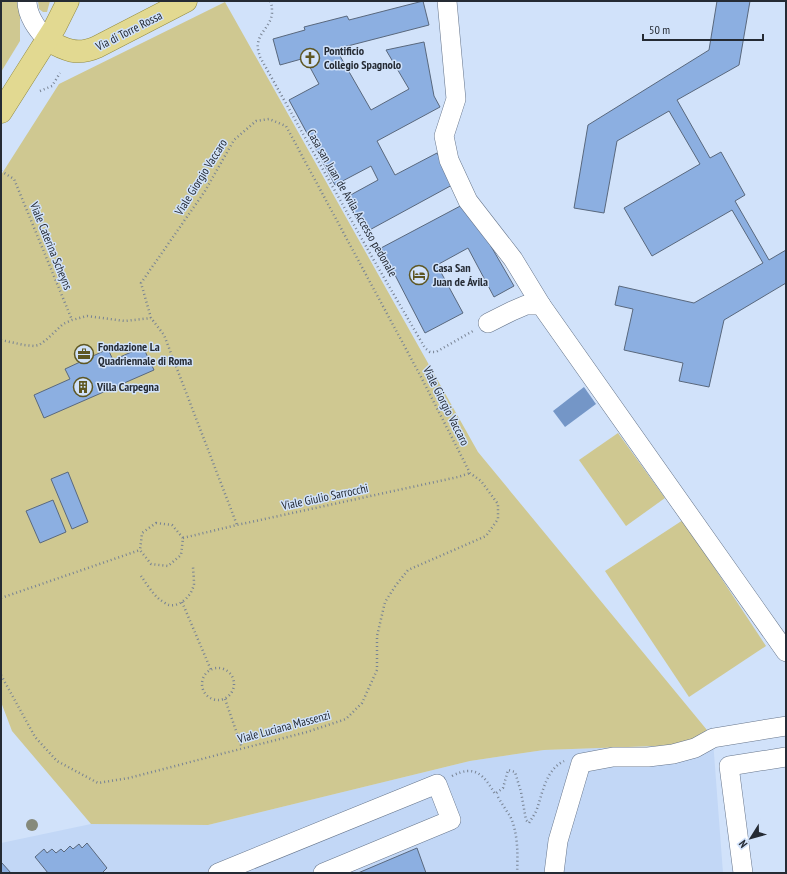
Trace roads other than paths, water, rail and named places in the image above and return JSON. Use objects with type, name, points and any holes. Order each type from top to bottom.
[{"type":"main road","points":[[1,112],[47,40],[68,1]]},
{"type":"main road","name":"Via di Torre Rossa","points":[[47,40],[66,49],[80,52],[88,51],[186,1]]},
{"type":"lane","points":[[27,1],[32,19],[40,33],[47,40]]},
{"type":"lane","points":[[447,1],[456,99],[444,136],[449,160],[468,201],[513,258],[541,304],[786,652]]},
{"type":"lane","points":[[488,324],[526,305],[541,304]]},
{"type":"lane","points":[[554,873],[558,841],[581,763],[613,757],[648,757],[673,754],[695,748],[713,738],[786,726]]},
{"type":"lane","points":[[743,873],[729,766],[786,757]]},
{"type":"lane","points":[[218,873],[437,784],[451,820],[323,873]]},
{"type":"place","name":"Pontificio Collegio Spagnolo","points":[[310,58]]},
{"type":"place","name":"Casa San Juan de Ávila","points":[[419,275]]},
{"type":"place","name":"Fondazione La Quadriennale di Roma","points":[[84,354]]},
{"type":"place","name":"Villa Carpegna","points":[[83,387]]}]
